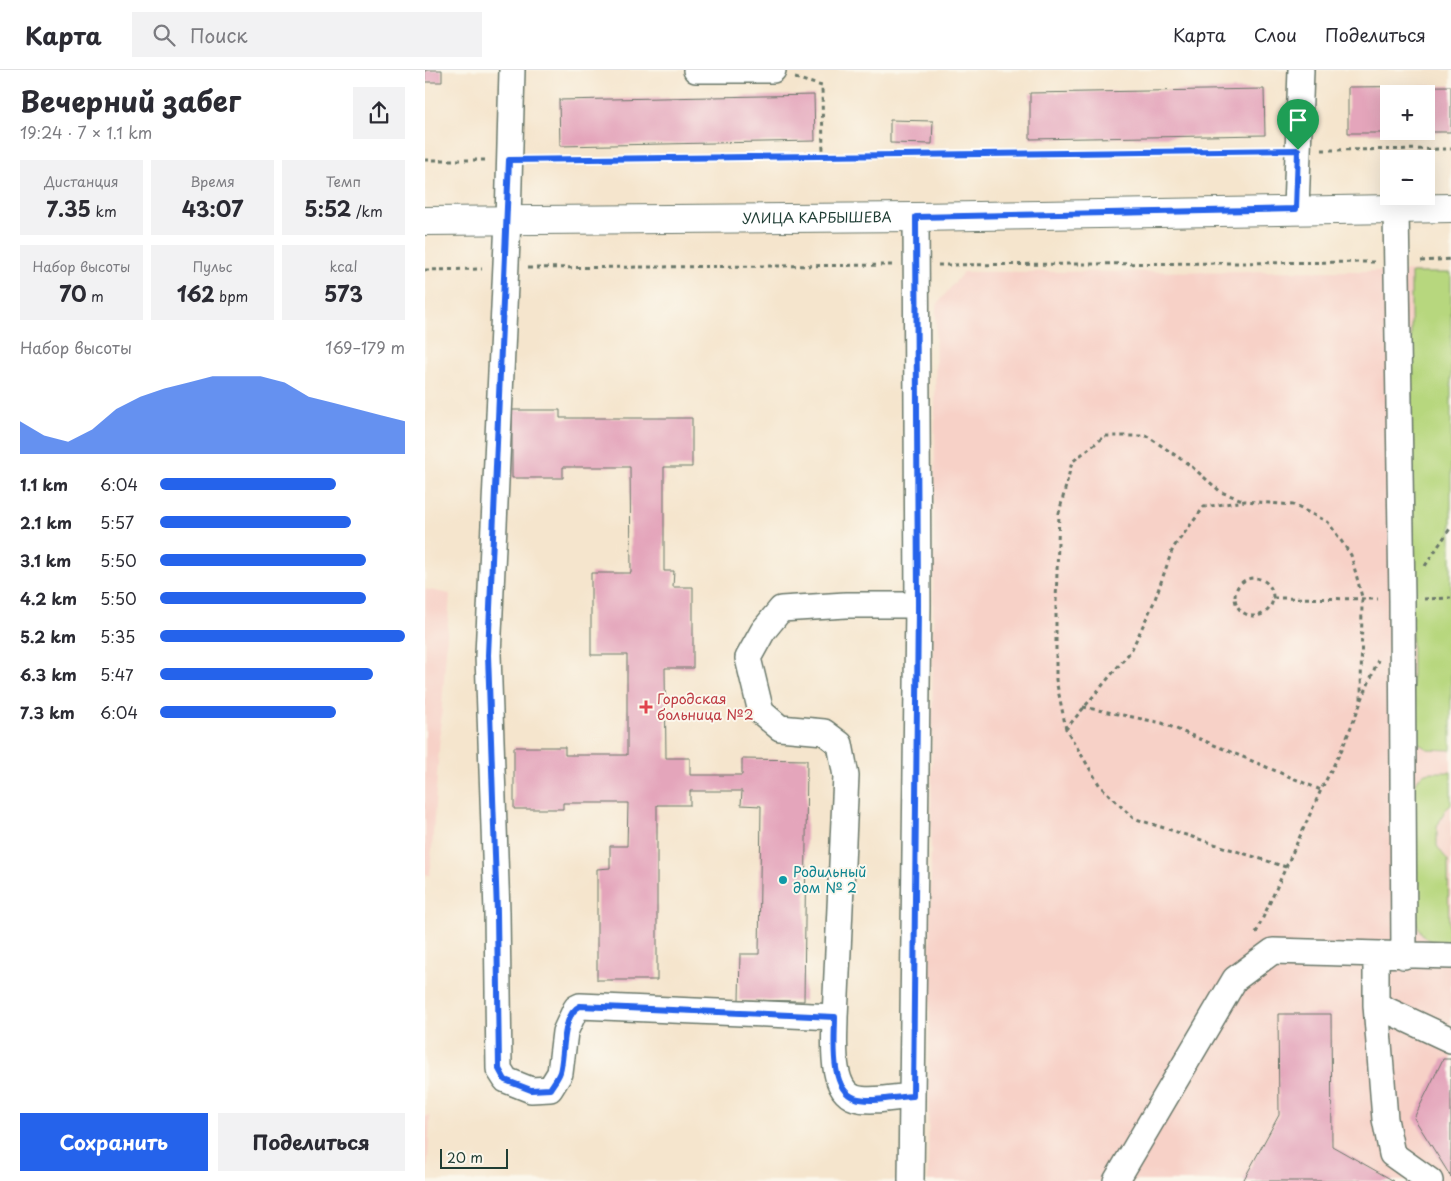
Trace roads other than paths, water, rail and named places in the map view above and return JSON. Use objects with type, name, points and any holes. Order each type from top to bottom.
[{"type":"main road","name":"УЛИЦА КАРБЫШЕВА","points":[[425,221],[916,217],[1296,209],[1397,210],[1451,208]]},
{"type":"street","points":[[512,70],[508,220],[488,655],[497,912],[499,1069],[505,1080],[531,1090],[550,1089],[560,1073],[565,1032],[576,1008],[580,1006],[835,1017]]},
{"type":"street","points":[[696,70],[773,71]]},
{"type":"street","points":[[1296,209],[1301,70]]},
{"type":"street","points":[[1397,210],[1404,956]]},
{"type":"street","points":[[911,1181],[918,605],[916,217]]},
{"type":"street","points":[[913,1096],[854,1098],[844,1092],[839,1086],[835,1017],[846,776],[840,744],[824,732],[780,728],[761,712],[748,658],[763,631],[781,610],[846,604],[918,605]]},
{"type":"street","points":[[1116,1181],[1235,979],[1273,951],[1451,956]]},
{"type":"street","points":[[1376,954],[1376,1005],[1385,1118],[1392,1154],[1430,1181]]},
{"type":"street","points":[[1376,1005],[1451,1040]]},
{"type":"place","name":"Городская больница №2","points":[[646,707]]},
{"type":"place","name":"Родильный дом № 2","points":[[783,880]]}]
